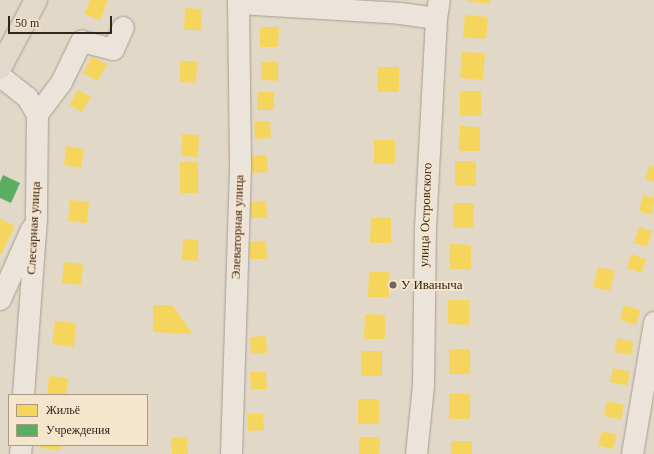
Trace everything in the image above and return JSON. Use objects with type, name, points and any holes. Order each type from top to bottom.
[{"type":"main road","points":[[0,68],[7,40],[36,0]]},
{"type":"street","points":[[238,2],[400,13],[437,9]]},
{"type":"street","name":"Элеваторная улица","points":[[230,454],[240,164],[238,2]]},
{"type":"street","name":"улица Островского","points":[[416,454],[423,385],[425,228],[437,9]]},
{"type":"street","points":[[0,76],[27,97],[37,114],[61,82],[81,41],[113,49],[123,27]]},
{"type":"street","name":"Слесарная улица","points":[[23,394],[36,218],[37,114]]},
{"type":"street","points":[[0,299],[36,218]]},
{"type":"street","points":[[632,454],[654,322]]},
{"type":"building: Жильё","points":[[90,0],[108,0],[100,20],[84,14]]},
{"type":"building: Жильё","points":[[467,0],[490,0],[489,4]]},
{"type":"building: Жильё","points":[[185,8],[202,9],[201,30],[184,30]]},
{"type":"building: Жильё","points":[[465,15],[488,17],[486,39],[463,37]]},
{"type":"building: Жильё","points":[[260,27],[279,27],[278,47],[260,47]]},
{"type":"building: Жильё","points":[[462,52],[485,53],[483,80],[460,78]]},
{"type":"building: Жильё","points":[[92,57],[107,64],[98,81],[83,73]]},
{"type":"building: Жильё","points":[[180,61],[197,61],[196,83],[180,82]]},
{"type":"building: Жильё","points":[[261,62],[278,62],[278,81],[261,80]]},
{"type":"building: Жильё","points":[[378,67],[399,67],[399,92],[378,92]]},
{"type":"building: Жильё","points":[[78,90],[91,97],[82,112],[69,105]]},
{"type":"building: Жильё","points":[[460,91],[481,91],[481,116],[460,116]]},
{"type":"building: Жильё","points":[[257,92],[274,92],[274,110],[257,110]]},
{"type":"building: Жильё","points":[[270,121],[271,138],[255,139],[254,122]]},
{"type":"building: Жильё","points":[[460,126],[480,127],[480,151],[459,151]]},
{"type":"building: Жильё","points":[[182,134],[199,135],[198,157],[181,156]]},
{"type":"building: Жильё","points":[[374,140],[395,140],[395,164],[374,164]]},
{"type":"building: Жильё","points":[[66,146],[84,149],[81,168],[64,165]]},
{"type":"building: Жильё","points":[[267,155],[268,172],[252,173],[251,156]]},
{"type":"building: Жильё","points":[[455,161],[476,161],[476,186],[455,186]]},
{"type":"building: Жильё","points":[[180,162],[198,162],[198,193],[180,193]]},
{"type":"building: Жильё","points":[[650,165],[654,167],[654,182],[645,179]]},
{"type":"building: Жильё","points":[[643,195],[654,198],[652,215],[639,211]]},
{"type":"building: Жильё","points":[[70,200],[89,202],[87,223],[68,221]]},
{"type":"building: Жильё","points":[[266,201],[267,218],[251,218],[250,202]]},
{"type":"building: Жильё","points":[[453,203],[474,203],[473,228],[453,228]]},
{"type":"building: Жильё","points":[[371,218],[391,218],[391,243],[370,243]]},
{"type":"building: Жильё","points":[[0,219],[15,226],[0,256]]},
{"type":"building: Жильё","points":[[639,227],[652,231],[647,247],[634,243]]},
{"type":"building: Жильё","points":[[183,239],[198,240],[198,261],[182,260]]},
{"type":"building: Жильё","points":[[266,241],[267,259],[250,259],[249,242]]},
{"type":"building: Жильё","points":[[450,244],[471,245],[471,269],[450,269]]},
{"type":"building: Жильё","points":[[631,254],[646,259],[642,273],[627,268]]},
{"type":"building: Жильё","points":[[64,262],[83,264],[81,285],[62,283]]},
{"type":"building: Жильё","points":[[598,267],[615,271],[610,291],[593,287]]},
{"type":"building: Жильё","points":[[369,272],[389,272],[389,297],[368,297]]},
{"type":"building: Жильё","points":[[448,300],[469,300],[469,325],[448,324]]},
{"type":"building: Жильё","points":[[153,305],[172,305],[193,334],[153,332]]},
{"type":"building: Жильё","points":[[624,305],[640,310],[636,325],[620,320]]},
{"type":"building: Жильё","points":[[365,314],[385,315],[385,339],[364,339]]},
{"type":"building: Жильё","points":[[55,321],[76,323],[74,347],[52,344]]},
{"type":"building: Жильё","points":[[266,336],[267,353],[251,354],[250,337]]},
{"type":"building: Жильё","points":[[617,338],[634,342],[631,355],[615,352]]},
{"type":"building: Жильё","points":[[449,349],[470,349],[470,374],[449,374]]},
{"type":"building: Жильё","points":[[361,351],[382,351],[382,376],[361,376]]},
{"type":"building: Жильё","points":[[613,368],[630,372],[627,386],[610,382]]},
{"type":"building: Жильё","points":[[250,372],[266,372],[267,389],[251,389]]},
{"type":"building: Жильё","points":[[49,376],[68,378],[66,394],[47,394]]},
{"type":"building: Жильё","points":[[449,394],[470,394],[470,419],[449,419]]},
{"type":"building: Жильё","points":[[358,399],[379,399],[379,424],[358,424]]},
{"type":"building: Жильё","points":[[607,401],[624,405],[621,420],[604,416]]},
{"type":"building: Жильё","points":[[263,413],[264,430],[248,431],[247,414]]},
{"type":"building: Жильё","points":[[602,431],[617,435],[613,449],[598,445]]},
{"type":"building: Жильё","points":[[187,437],[188,454],[172,454],[171,438]]},
{"type":"building: Жильё","points":[[359,437],[380,437],[379,454],[359,454]]},
{"type":"building: Жильё","points":[[451,441],[472,441],[472,454],[451,454]]},
{"type":"building: Жильё","points":[[41,446],[62,446],[61,450],[40,448]]},
{"type":"building: Учреждения","points":[[3,175],[20,183],[11,203],[0,198],[0,182]]},
{"type":"place","name":"У Иваныча","points":[[393,285]]}]
